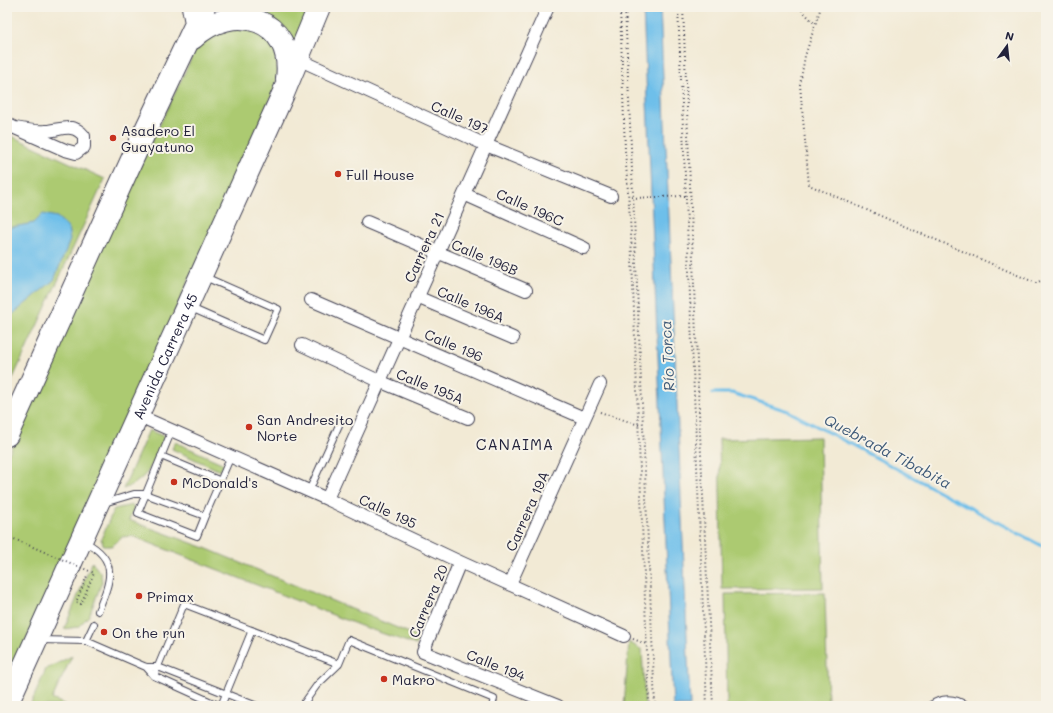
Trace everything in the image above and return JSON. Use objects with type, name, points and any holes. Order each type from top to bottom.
[{"type":"highway","points":[[7,434],[204,7]]},
{"type":"highway","name":"Avenida Carrera 45","points":[[7,704],[283,94],[319,7]]},
{"type":"highway","points":[[182,52],[202,26],[215,18],[232,13],[248,14],[264,21],[276,32],[285,46],[288,62],[283,94]]},
{"type":"street","points":[[188,7],[192,32]]},
{"type":"street","name":"Carrera 21","points":[[327,499],[548,7]]},
{"type":"street","name":"Calle 197","points":[[298,59],[486,145],[611,196]]},
{"type":"street","points":[[11,126],[45,131],[62,128],[74,128],[84,136],[84,147],[76,153],[70,152],[11,126]]},
{"type":"street","name":"Calle 196C","points":[[464,194],[584,248]]},
{"type":"street","name":"Calle 196B","points":[[367,222],[526,290]]},
{"type":"street","name":"Calle 196A","points":[[417,297],[513,338]]},
{"type":"street","name":"Calle 196","points":[[311,300],[399,338],[587,413]]},
{"type":"street","name":"Calle 195A","points":[[302,345],[380,381],[468,418]]},
{"type":"street","name":"Carrera 19A","points":[[510,584],[600,384]]},
{"type":"street","name":"Calle 195","points":[[137,415],[327,499],[460,562],[624,636]]},
{"type":"street","name":"Carrera 20","points":[[423,652],[460,562]]},
{"type":"street","name":"Calle 194","points":[[423,652],[558,706]]},
{"type":"lane","points":[[186,306],[264,340],[278,309],[200,275]]},
{"type":"lane","points":[[309,491],[339,425]]},
{"type":"lane","points":[[172,430],[138,513],[197,536],[231,456]]},
{"type":"lane","points":[[161,456],[221,481]]},
{"type":"lane","points":[[98,505],[124,496],[145,494],[205,516]]},
{"type":"lane","points":[[82,540],[97,548],[108,562],[110,580],[98,611]]},
{"type":"lane","points":[[154,676],[184,604],[339,664]]},
{"type":"lane","points":[[86,641],[94,624]]},
{"type":"lane","points":[[146,667],[154,676],[220,706],[252,630]]},
{"type":"lane","points":[[36,640],[86,641],[146,667],[158,667],[257,706]]},
{"type":"lane","points":[[302,706],[317,685],[339,664],[349,640],[494,699],[492,706]]},
{"type":"lane","points":[[929,706],[937,701],[949,699],[967,706]]},
{"type":"path","points":[[620,7],[649,706]]},
{"type":"path","points":[[625,7],[655,706]]},
{"type":"path","points":[[678,7],[707,706]]},
{"type":"path","points":[[683,7],[713,706]]},
{"type":"path","points":[[800,7],[815,24]]},
{"type":"path","points":[[821,7],[805,56],[800,85],[809,185],[1036,283],[1046,278]]},
{"type":"path","points":[[628,198],[686,196]]},
{"type":"path","points":[[587,413],[638,425]]},
{"type":"path","points":[[7,536],[94,573],[80,604],[76,602],[87,576]]},
{"type":"green space","points":[[253,7],[310,7],[292,52],[282,30],[274,20],[262,11]]},
{"type":"green space","points":[[239,20],[274,42],[278,72],[274,91],[7,683],[7,458],[61,333],[201,38]]},
{"type":"green space","points":[[7,134],[105,179],[7,391]]},
{"type":"green space","points":[[149,430],[165,437],[154,462],[140,480],[123,489]]},
{"type":"green space","points":[[820,437],[823,588],[722,589],[719,439]]},
{"type":"green space","points":[[175,442],[224,464],[220,471],[172,449]]},
{"type":"green space","points":[[132,505],[134,508],[129,520],[205,548],[419,637],[416,645],[361,626],[132,536],[122,537],[112,546],[104,546],[101,539],[114,509]]},
{"type":"green space","points":[[92,562],[101,574],[102,582],[89,616],[78,627],[64,629]]},
{"type":"green space","points":[[825,593],[828,706],[727,706],[725,594]]},
{"type":"green space","points":[[629,642],[642,650],[645,706],[624,706]]},
{"type":"green space","points":[[72,656],[52,699],[68,706],[30,706],[46,669]]},
{"type":"water","name":"Río Torca","points":[[643,7],[660,7],[690,706],[673,706]]},
{"type":"water","points":[[43,214],[57,217],[68,227],[70,240],[54,280],[7,319],[7,228],[34,223]]},
{"type":"waterway","name":"Quebrada Tibabita","points":[[713,393],[732,393],[788,411],[1046,548]]},
{"type":"place","name":"Asadero El Guayatuno","points":[[113,138]]},
{"type":"place","name":"Full House","points":[[338,174]]},
{"type":"place","name":"San Andresito Norte","points":[[249,427]]},
{"type":"place","name":"McDonald's","points":[[174,482]]},
{"type":"place","name":"Primax","points":[[139,596]]},
{"type":"place","name":"On the run","points":[[104,632]]},
{"type":"place","name":"Makro","points":[[384,679]]},
{"type":"district","name":"CANAIMA","points":[[515,444]]}]
